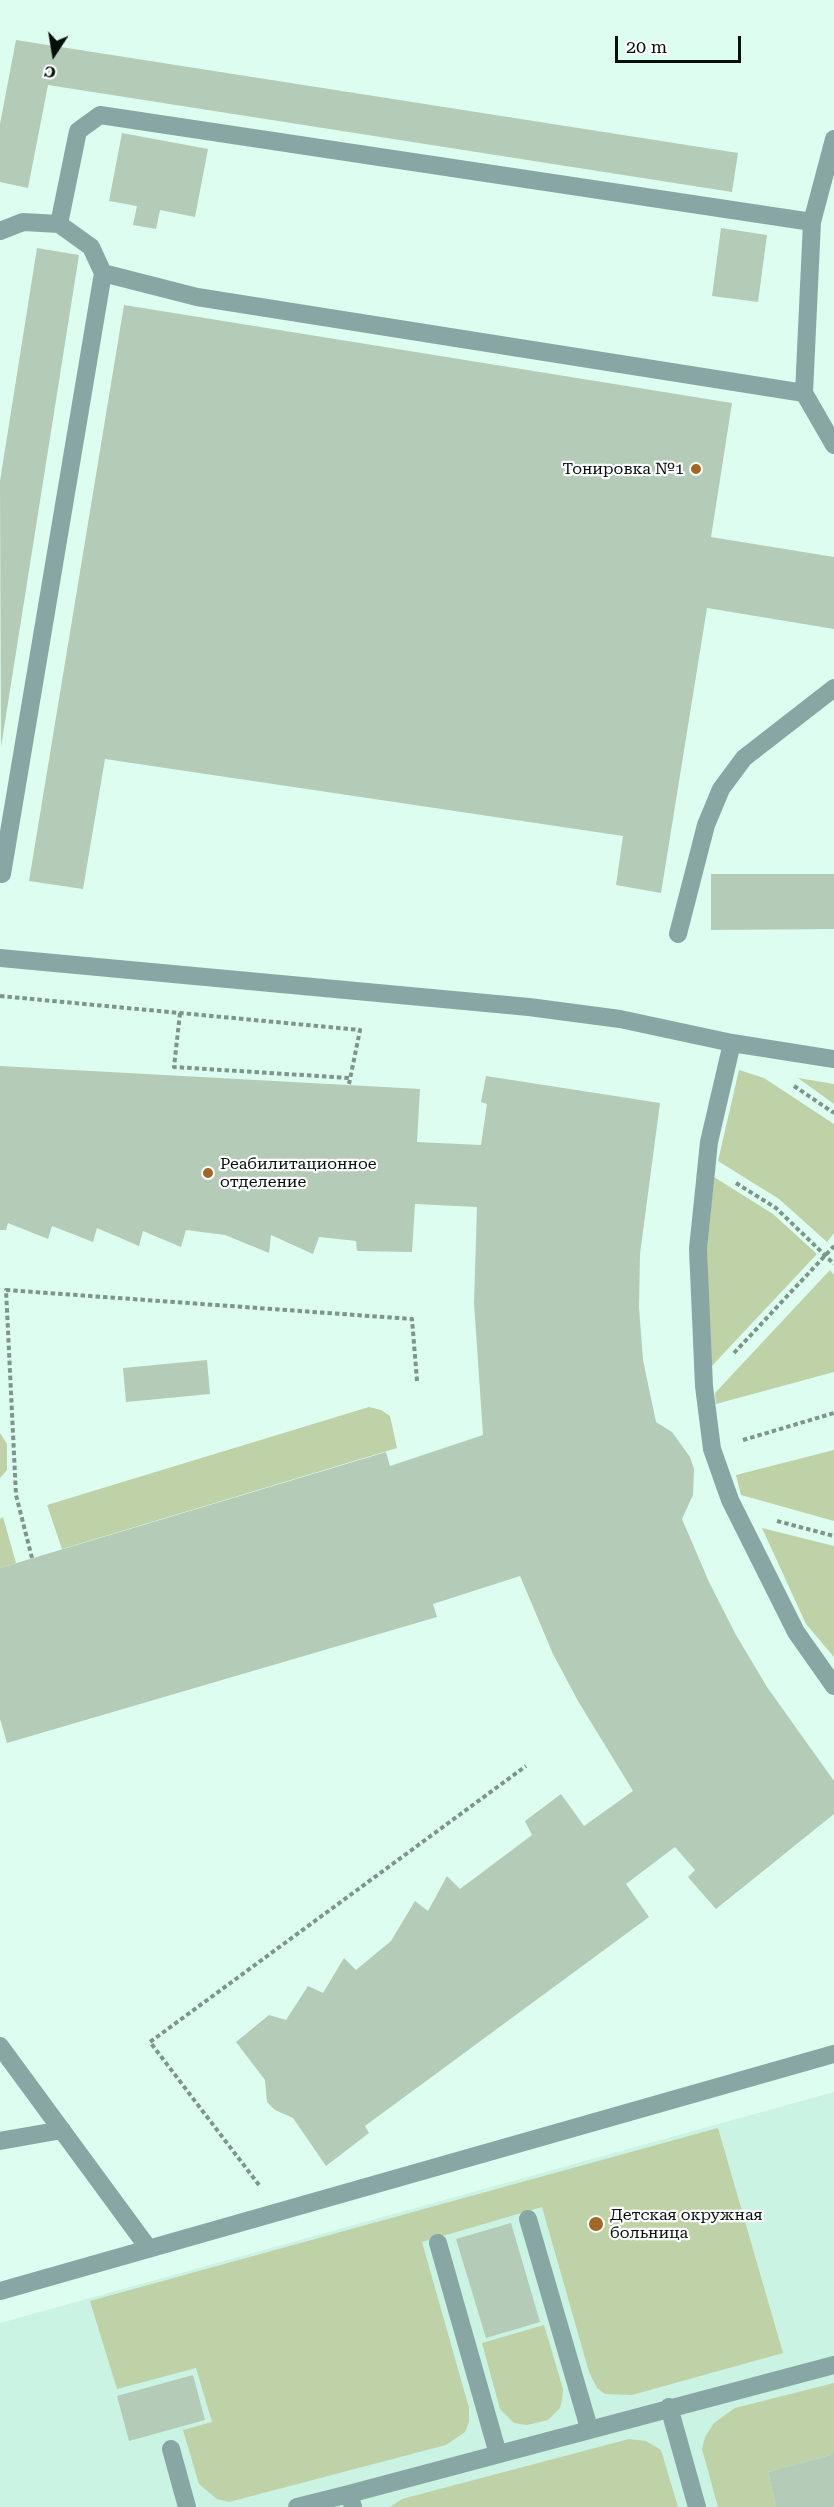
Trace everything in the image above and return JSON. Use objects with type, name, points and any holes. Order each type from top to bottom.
[{"type":"lane","points":[[59,224],[78,130],[100,115],[812,222]]},
{"type":"lane","points":[[834,139],[812,222],[804,393],[834,445]]},
{"type":"lane","points":[[0,231],[23,222],[59,224],[91,247],[103,273],[2,874]]},
{"type":"lane","points":[[103,273],[197,297],[804,393]]},
{"type":"lane","points":[[678,934],[705,825],[721,789],[744,758],[834,688]]},
{"type":"lane","points":[[0,958],[529,1007],[620,1019],[732,1043],[834,1059]]},
{"type":"lane","points":[[732,1043],[709,1142],[698,1249],[704,1386],[712,1449],[736,1511],[796,1632],[834,1686]]},
{"type":"lane","points":[[0,2046],[149,2249]]},
{"type":"lane","points":[[0,2291],[834,2054]]},
{"type":"lane","points":[[0,2141],[62,2130]]},
{"type":"lane","points":[[528,2219],[589,2428]]},
{"type":"lane","points":[[438,2243],[498,2454]]},
{"type":"lane","points":[[297,2507],[351,2500],[589,2428],[834,2365]]},
{"type":"lane","points":[[669,2407],[698,2507]]},
{"type":"lane","points":[[171,2449],[187,2507]]},
{"type":"path","points":[[0,996],[360,1030],[349,1084]]},
{"type":"path","points":[[180,1013],[174,1067],[350,1078]]},
{"type":"path","points":[[706,1165],[776,1208],[834,1264]]},
{"type":"path","points":[[704,1386],[834,1246]]},
{"type":"path","points":[[32,1558],[16,1494],[6,1290],[412,1319],[417,1381]]},
{"type":"path","points":[[712,1449],[834,1413]]},
{"type":"path","points":[[736,1511],[834,1536]]},
{"type":"path","points":[[279,2211],[150,2042],[526,1766]]},
{"type":"shaded area","points":[[739,1070],[764,1078],[834,1124],[834,1233],[827,1242],[779,1199],[718,1161]]},
{"type":"shaded area","points":[[798,1078],[834,1084],[834,1104]]},
{"type":"shaded area","points":[[714,1177],[773,1214],[817,1254],[709,1369],[707,1248]]},
{"type":"shaded area","points":[[830,1270],[834,1275],[834,1372],[716,1404],[715,1393]]},
{"type":"shaded area","points":[[369,1407],[381,1410],[390,1416],[397,1448],[62,1549],[47,1505]]},
{"type":"shaded area","points":[[0,1433],[7,1444],[7,1470],[0,1478]]},
{"type":"shaded area","points":[[834,1450],[834,1521],[741,1495],[736,1475]]},
{"type":"shaded area","points":[[3,1517],[16,1563],[0,1568],[0,1519]]},
{"type":"shaded area","points":[[762,1528],[834,1546],[834,1657],[806,1624]]},
{"type":"shaded area","name":"Детская окружная больница","points":[[834,2092],[834,2507],[0,2507],[0,2323]]},
{"type":"shaded area","points":[[718,2128],[783,2353],[632,2395],[605,2394],[597,2388],[589,2372],[542,2207],[422,2242],[469,2408],[469,2422],[465,2432],[446,2445],[229,2502],[217,2499],[199,2484],[183,2430],[212,2422],[196,2368],[117,2389],[90,2301]]},
{"type":"shaded area","points":[[544,2325],[563,2389],[560,2408],[548,2420],[527,2425],[514,2423],[500,2409],[482,2343]]},
{"type":"shaded area","points":[[834,2383],[834,2454],[768,2472],[776,2507],[718,2507],[702,2449],[705,2437],[714,2423],[735,2408]]},
{"type":"shaded area","points":[[629,2439],[646,2441],[661,2450],[678,2507],[390,2507],[402,2499]]},
{"type":"building","points":[[16,40],[738,153],[732,192],[48,85],[28,188],[0,182],[0,124]]},
{"type":"building","points":[[122,133],[208,149],[195,217],[160,210],[156,229],[133,225],[137,206],[109,201]]},
{"type":"building","points":[[721,228],[767,235],[758,302],[712,296]]},
{"type":"building","points":[[37,248],[79,255],[1,747],[0,481]]},
{"type":"building","points":[[124,305],[732,403],[711,537],[834,557],[834,629],[707,608],[661,893],[616,885],[623,836],[105,759],[83,889],[29,881]]},
{"type":"building","points":[[711,874],[834,874],[834,929],[711,930]]},
{"type":"building","points":[[0,1066],[420,1089],[417,1142],[481,1145],[487,1104],[481,1102],[486,1076],[660,1103],[640,1254],[639,1307],[643,1360],[656,1422],[672,1432],[690,1457],[694,1469],[693,1495],[682,1519],[709,1582],[736,1635],[767,1687],[834,1781],[834,1814],[716,1909],[688,1877],[695,1870],[675,1847],[626,1884],[649,1917],[365,2126],[369,2133],[326,2166],[293,2118],[275,2110],[267,2102],[265,2080],[236,2042],[269,2015],[286,2020],[308,1986],[323,1993],[344,1958],[356,1970],[391,1941],[415,1901],[428,1911],[447,1876],[460,1889],[532,1835],[525,1821],[561,1794],[584,1826],[633,1791],[578,1701],[553,1654],[520,1576],[433,1604],[437,1617],[7,1743],[0,1719],[0,1568],[386,1452],[390,1466],[483,1435],[474,1303],[477,1207],[415,1204],[412,1252],[357,1251],[356,1241],[319,1237],[313,1254],[271,1235],[269,1253],[225,1235],[186,1230],[181,1247],[143,1231],[139,1246],[97,1228],[93,1242],[52,1226],[48,1239],[8,1223],[6,1230],[0,1230]]},
{"type":"building","points":[[207,1360],[210,1394],[126,1402],[123,1368]]},
{"type":"building","points":[[511,2223],[540,2322],[486,2338],[456,2239]]},
{"type":"building","points":[[193,2375],[205,2420],[129,2441],[117,2396]]},
{"type":"building","points":[[834,2454],[834,2507],[776,2507],[768,2472]]},
{"type":"place","name":"Тонировка №1","points":[[696,469]]},
{"type":"place","name":"Реабилитационное отделение","points":[[208,1173]]},
{"type":"place","name":"Детская окружная больница","points":[[596,2224]]}]
